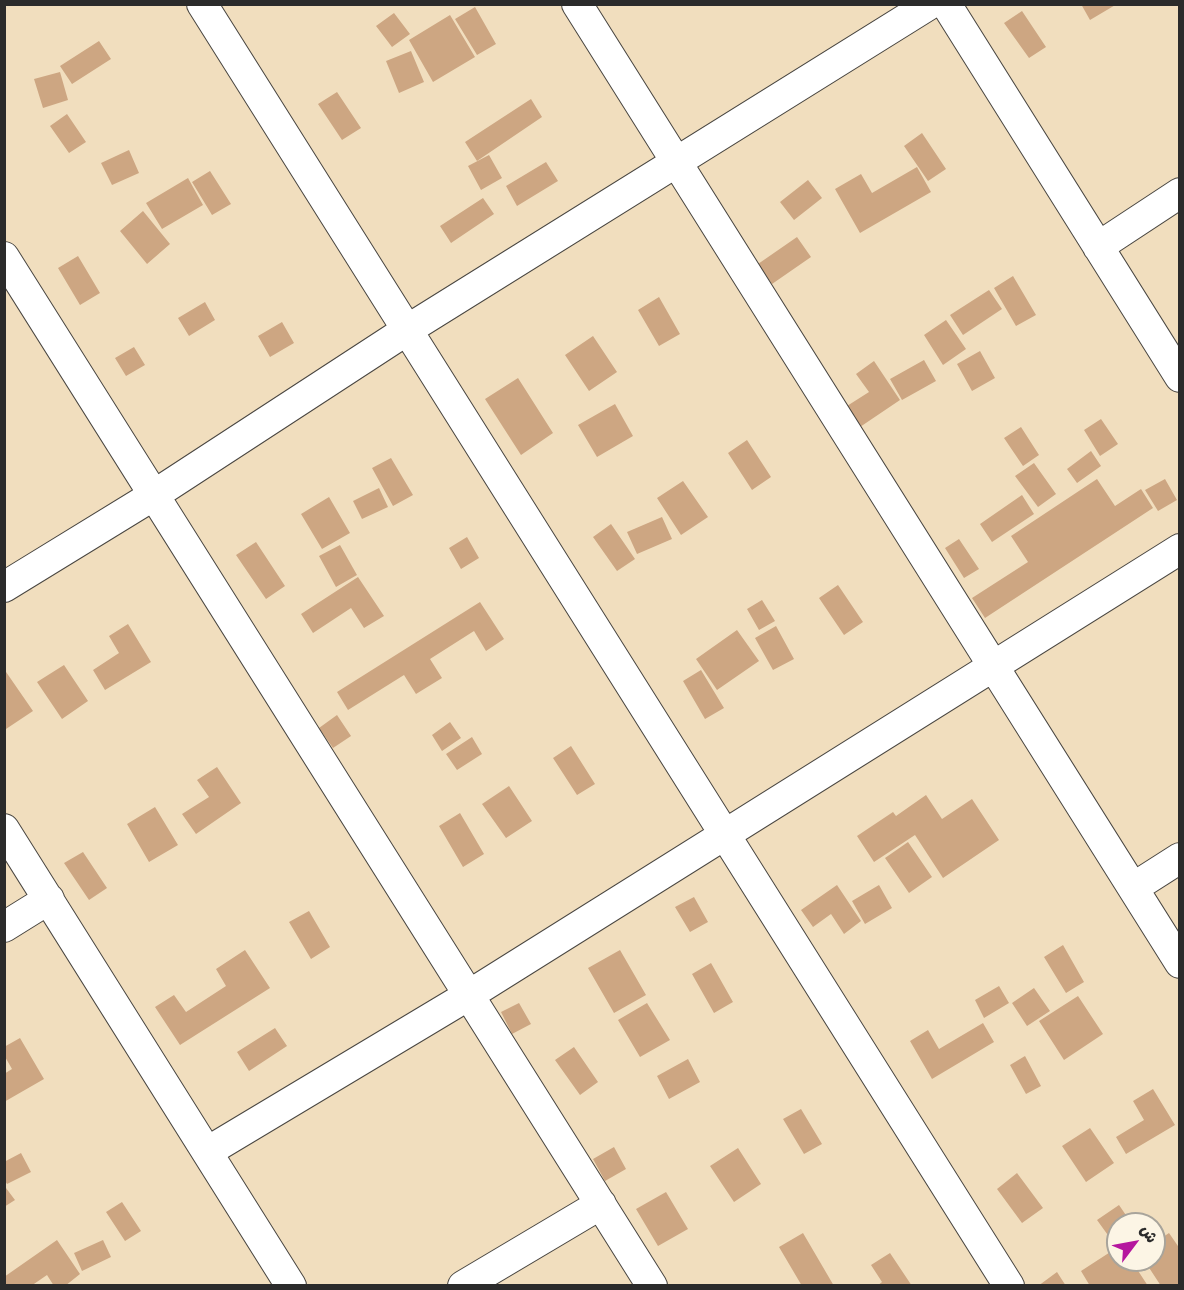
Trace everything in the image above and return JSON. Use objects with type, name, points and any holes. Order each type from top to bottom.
[{"type":"street","points":[[202,4],[1009,1286]]},
{"type":"street","points":[[577,4],[1179,963]]},
{"type":"street","points":[[4,587],[154,495],[407,330],[930,4]]},
{"type":"street","points":[[946,4],[1179,377]]},
{"type":"street","points":[[1098,247],[1179,193]]},
{"type":"street","points":[[6,263],[652,1286]]},
{"type":"street","points":[[207,1152],[469,995],[1179,549]]},
{"type":"street","points":[[4,829],[291,1286]]},
{"type":"street","points":[[1133,888],[1179,858]]},
{"type":"street","points":[[4,927],[49,899]]},
{"type":"street","points":[[463,1286],[600,1204]]},
{"type":"building","points":[[1081,4],[1117,4],[1090,20]]},
{"type":"building","points":[[475,7],[496,44],[477,55],[455,19]]},
{"type":"building","points":[[1022,11],[1046,47],[1029,58],[1004,23]]},
{"type":"building","points":[[394,13],[410,34],[392,47],[376,26]]},
{"type":"building","points":[[450,15],[475,57],[433,82],[409,40]]},
{"type":"building","points":[[99,41],[111,59],[72,84],[60,66]]},
{"type":"building","points":[[411,51],[424,82],[399,93],[386,61]]},
{"type":"building","points":[[60,72],[68,100],[43,108],[34,79]]},
{"type":"building","points":[[337,92],[361,128],[342,140],[318,104]]},
{"type":"building","points":[[531,99],[542,117],[477,161],[465,142]]},
{"type":"building","points":[[67,114],[86,142],[69,153],[50,126]]},
{"type":"building","points":[[922,133],[946,169],[928,181],[904,146]]},
{"type":"building","points":[[129,150],[139,173],[112,185],[101,163]]},
{"type":"building","points":[[489,155],[502,178],[481,190],[468,166]]},
{"type":"building","points":[[546,162],[558,181],[517,206],[506,186]]},
{"type":"building","points":[[917,167],[931,192],[860,233],[835,189],[861,174],[872,193]]},
{"type":"building","points":[[210,171],[231,204],[212,215],[192,182]]},
{"type":"building","points":[[188,178],[203,205],[162,229],[146,203]]},
{"type":"building","points":[[808,180],[822,198],[794,220],[780,202]]},
{"type":"building","points":[[483,198],[494,214],[451,243],[440,226]]},
{"type":"building","points":[[143,211],[170,244],[147,264],[120,231]]},
{"type":"building","points":[[797,237],[811,257],[772,284],[758,264]]},
{"type":"building","points":[[78,256],[100,293],[80,305],[58,268]]},
{"type":"building","points":[[1013,276],[1036,315],[1016,326],[994,288]]},
{"type":"building","points":[[989,290],[1002,309],[963,335],[950,315]]},
{"type":"building","points":[[659,297],[680,334],[659,346],[638,310]]},
{"type":"building","points":[[205,302],[215,320],[189,336],[178,318]]},
{"type":"building","points":[[946,320],[966,349],[943,365],[924,335]]},
{"type":"building","points":[[282,322],[294,343],[270,357],[258,336]]},
{"type":"building","points":[[593,336],[617,372],[589,391],[565,355]]},
{"type":"building","points":[[134,347],[145,365],[126,376],[115,358]]},
{"type":"building","points":[[980,351],[995,378],[972,391],[957,364]]},
{"type":"building","points":[[924,360],[936,381],[902,400],[890,379]]},
{"type":"building","points":[[874,361],[900,400],[860,427],[847,406],[869,392],[856,374]]},
{"type":"building","points":[[518,378],[553,433],[521,455],[485,399]]},
{"type":"building","points":[[615,404],[633,436],[597,457],[578,425]]},
{"type":"building","points":[[1101,419],[1118,444],[1100,456],[1084,430]]},
{"type":"building","points":[[1021,427],[1039,455],[1023,466],[1004,438]]},
{"type":"building","points":[[747,440],[771,477],[752,490],[728,453]]},
{"type":"building","points":[[1091,451],[1101,466],[1077,483],[1067,469]]},
{"type":"building","points":[[391,458],[413,495],[393,506],[372,468]]},
{"type":"building","points":[[1034,463],[1056,494],[1038,507],[1015,476]]},
{"type":"building","points":[[1097,479],[1115,506],[1141,489],[1153,508],[985,618],[972,598],[1028,562],[1011,536]]},
{"type":"building","points":[[1165,479],[1177,500],[1158,511],[1145,490]]},
{"type":"building","points":[[683,481],[708,517],[681,535],[657,498]]},
{"type":"building","points":[[379,488],[388,507],[362,519],[353,501]]},
{"type":"building","points":[[1022,495],[1034,514],[992,542],[980,524]]},
{"type":"building","points":[[329,497],[350,533],[322,549],[301,514]]},
{"type":"building","points":[[662,517],[672,539],[637,554],[627,532]]},
{"type":"building","points":[[611,524],[635,559],[617,571],[593,537]]},
{"type":"building","points":[[467,537],[479,558],[461,569],[449,548]]},
{"type":"building","points":[[959,539],[979,569],[964,578],[945,548]]},
{"type":"building","points":[[256,542],[285,586],[266,599],[236,555]]},
{"type":"building","points":[[340,545],[357,575],[336,587],[319,556]]},
{"type":"building","points":[[358,577],[384,616],[364,628],[351,608],[313,633],[301,614]]},
{"type":"building","points":[[838,585],[863,622],[844,635],[819,598]]},
{"type":"building","points":[[762,600],[775,621],[759,630],[747,609]]},
{"type":"building","points":[[480,602],[504,639],[486,651],[474,631],[430,659],[442,678],[416,694],[404,675],[348,710],[337,692]]},
{"type":"building","points":[[128,624],[151,662],[105,690],[93,670],[119,653],[109,636]]},
{"type":"building","points":[[776,626],[794,659],[773,670],[755,638]]},
{"type":"building","points":[[737,630],[759,661],[717,690],[696,659]]},
{"type":"building","points":[[64,665],[88,701],[62,719],[37,682]]},
{"type":"building","points":[[4,669],[33,711],[6,729],[4,726]]},
{"type":"building","points":[[701,670],[724,708],[705,719],[683,681]]},
{"type":"building","points":[[337,715],[351,736],[333,748],[319,728]]},
{"type":"building","points":[[450,722],[461,738],[442,751],[432,735]]},
{"type":"building","points":[[472,737],[482,754],[457,770],[446,754]]},
{"type":"building","points":[[571,746],[595,784],[577,795],[553,758]]},
{"type":"building","points":[[217,767],[241,803],[196,834],[182,814],[209,797],[197,780]]},
{"type":"building","points":[[509,786],[532,821],[506,838],[482,804]]},
{"type":"building","points":[[926,795],[942,819],[972,799],[999,840],[943,878],[915,835],[874,862],[857,836],[893,812],[896,816]]},
{"type":"building","points":[[155,807],[178,845],[149,862],[127,824]]},
{"type":"building","points":[[460,813],[484,854],[463,867],[439,826]]},
{"type":"building","points":[[908,842],[932,877],[909,893],[885,858]]},
{"type":"building","points":[[83,852],[107,888],[89,900],[64,863]]},
{"type":"building","points":[[837,885],[861,921],[844,934],[831,914],[813,927],[801,910]]},
{"type":"building","points":[[879,885],[892,908],[865,924],[852,901]]},
{"type":"building","points":[[694,897],[708,922],[690,932],[675,907]]},
{"type":"building","points":[[309,911],[330,947],[311,959],[289,922]]},
{"type":"building","points":[[1063,945],[1084,982],[1066,993],[1044,957]]},
{"type":"building","points":[[245,950],[270,988],[180,1045],[155,1007],[174,995],[186,1012],[226,986],[216,969]]},
{"type":"building","points":[[620,950],[646,995],[614,1013],[588,968]]},
{"type":"building","points":[[711,963],[733,1002],[714,1013],[692,974]]},
{"type":"building","points":[[999,986],[1009,1003],[984,1018],[975,1000]]},
{"type":"building","points":[[1034,988],[1050,1011],[1027,1026],[1012,1003]]},
{"type":"building","points":[[1078,996],[1103,1034],[1064,1060],[1039,1021]]},
{"type":"building","points":[[519,1003],[531,1024],[512,1034],[501,1012]]},
{"type":"building","points":[[647,1003],[670,1040],[640,1057],[618,1020]]},
{"type":"building","points":[[983,1023],[994,1042],[932,1079],[910,1041],[928,1030],[939,1049]]},
{"type":"building","points":[[275,1028],[287,1046],[249,1071],[237,1052]]},
{"type":"building","points":[[20,1038],[44,1079],[4,1102],[4,1074],[12,1069],[4,1055],[4,1047]]},
{"type":"building","points":[[574,1047],[598,1082],[580,1095],[555,1060]]},
{"type":"building","points":[[1025,1056],[1041,1086],[1026,1094],[1010,1065]]},
{"type":"building","points":[[688,1059],[700,1082],[669,1099],[657,1076]]},
{"type":"building","points":[[1153,1089],[1175,1125],[1126,1154],[1116,1137],[1144,1120],[1133,1101]]},
{"type":"building","points":[[801,1109],[822,1144],[804,1154],[783,1119]]},
{"type":"building","points":[[1090,1128],[1114,1163],[1086,1182],[1062,1146]]},
{"type":"building","points":[[614,1147],[626,1169],[605,1181],[593,1159]]},
{"type":"building","points":[[738,1148],[761,1184],[734,1202],[710,1166]]},
{"type":"building","points":[[21,1153],[31,1172],[7,1184],[4,1179],[4,1162]]},
{"type":"building","points":[[1017,1173],[1043,1208],[1022,1223],[997,1189]]},
{"type":"building","points":[[6,1188],[15,1200],[4,1207],[4,1189]]},
{"type":"building","points":[[666,1192],[688,1229],[658,1246],[636,1209]]},
{"type":"building","points":[[122,1202],[141,1231],[125,1241],[106,1212]]},
{"type":"building","points":[[1119,1205],[1124,1212],[1109,1212]]},
{"type":"building","points":[[1106,1214],[1106,1232],[1097,1220]]},
{"type":"building","points":[[803,1233],[834,1286],[802,1286],[779,1247]]},
{"type":"building","points":[[1169,1233],[1180,1249],[1180,1286],[1161,1286],[1152,1272],[1166,1272],[1166,1235]]},
{"type":"building","points":[[57,1240],[80,1274],[65,1286],[54,1286],[47,1275],[31,1286],[4,1286],[4,1277]]},
{"type":"building","points":[[103,1240],[111,1257],[82,1271],[74,1253]]},
{"type":"building","points":[[890,1253],[912,1286],[877,1286],[882,1282],[871,1265]]},
{"type":"building","points":[[1106,1255],[1106,1272],[1139,1272],[1148,1286],[1090,1286],[1081,1271]]},
{"type":"building","points":[[1057,1272],[1066,1286],[1038,1286]]}]
